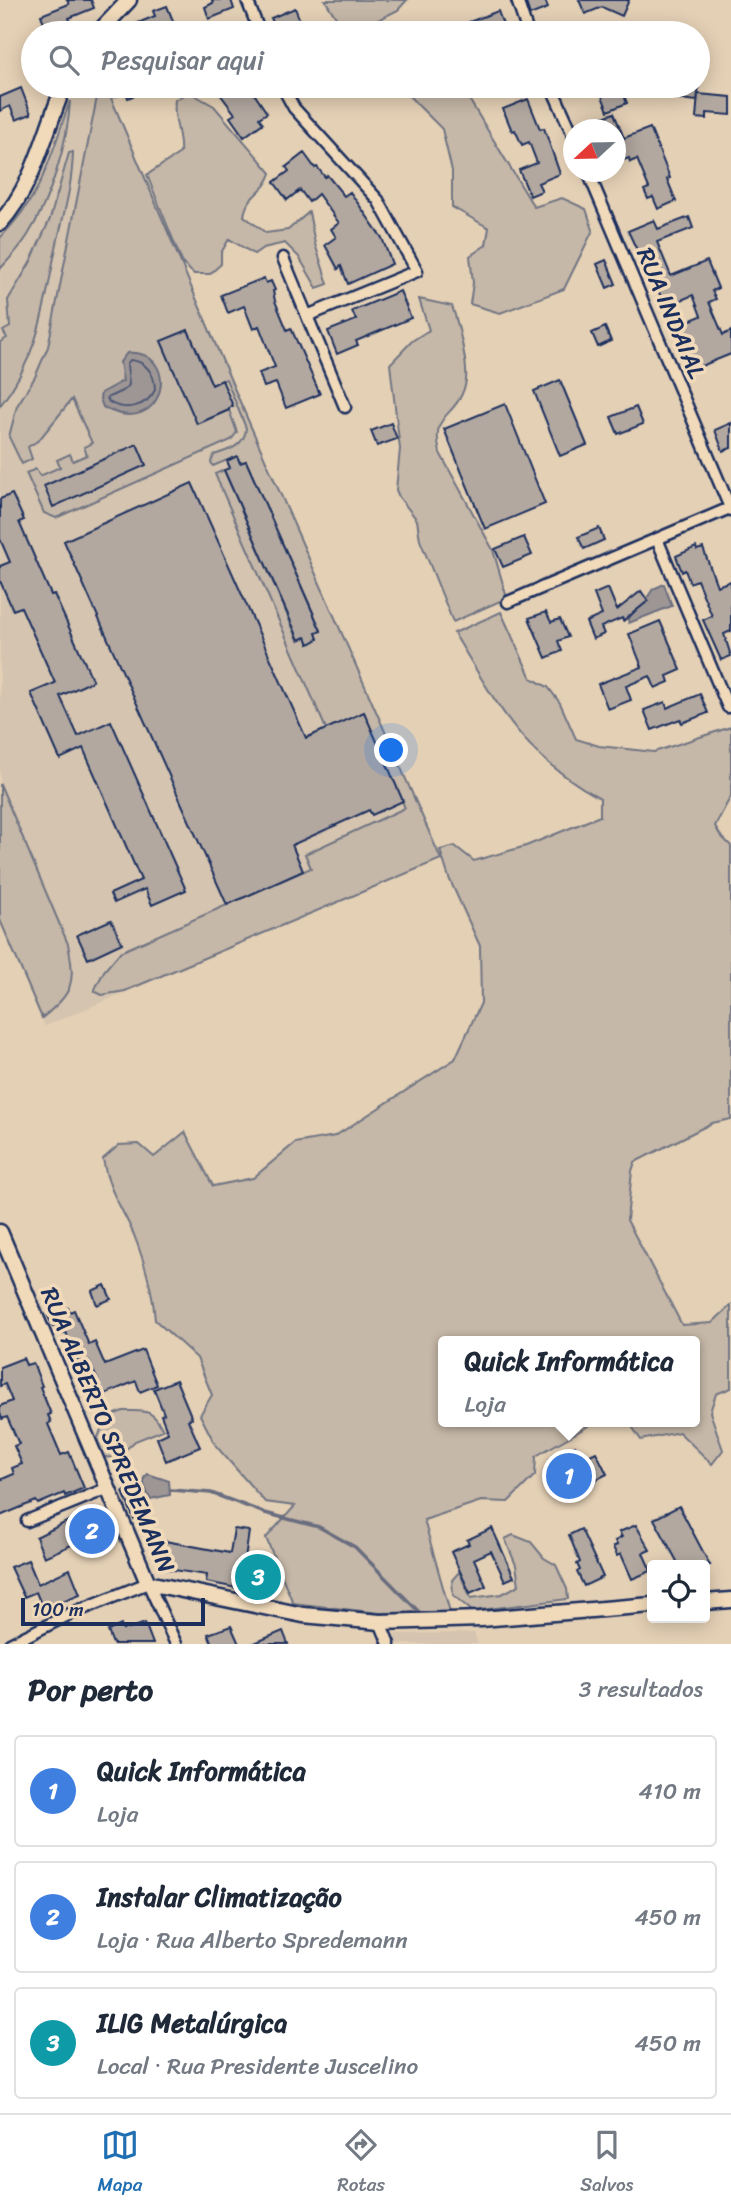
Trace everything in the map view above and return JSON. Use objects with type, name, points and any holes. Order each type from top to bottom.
[{"type":"street","points":[[109,21],[129,0]]},
{"type":"street","points":[[247,0],[255,21]]},
{"type":"street","points":[[517,0],[524,21]]},
{"type":"street","points":[[0,223],[22,194],[60,98]]},
{"type":"street","points":[[289,98],[294,108],[378,200],[417,271],[307,316]]},
{"type":"street","points":[[556,98],[565,119]]},
{"type":"street","name":"RUA INDAIAL","points":[[593,182],[731,509]]},
{"type":"street","points":[[283,258],[345,407]]},
{"type":"street","points":[[508,602],[731,509]]},
{"type":"street","points":[[657,539],[728,707]]},
{"type":"street","name":"RUA ALBERTO SPREDEMANN","points":[[0,1232],[106,1489],[176,1644]]},
{"type":"street","points":[[27,1521],[106,1489]]},
{"type":"street","points":[[10,1644],[71,1614],[148,1583],[303,1615],[380,1622],[481,1619],[647,1605]]},
{"type":"street","points":[[710,1602],[731,1600]]},
{"type":"street","points":[[380,1622],[389,1644]]},
{"type":"shaded area","points":[[325,0],[407,0],[398,10],[376,21],[338,21]]},
{"type":"shaded area","points":[[72,98],[111,98],[237,395],[441,859],[45,1026],[0,920],[0,238],[31,202],[47,170]]},
{"type":"shaded area","points":[[97,98],[111,98],[237,395],[441,859],[125,991],[102,995],[94,991],[104,971],[120,952],[311,868],[305,854],[405,808],[364,712],[326,729],[215,474],[224,470],[298,640],[306,637],[309,643],[318,639],[316,633],[321,630],[246,461],[240,463],[237,456],[213,466],[211,462],[214,455],[239,443],[245,434],[246,428],[226,379],[212,385],[188,330],[162,341],[198,424],[229,410],[237,432],[231,440],[56,518],[44,513],[26,473],[36,469],[40,476],[60,467],[57,460],[70,454],[73,461],[87,455],[84,447],[92,443],[72,399],[39,440],[28,447],[32,459],[22,464],[9,437],[17,406],[35,377],[48,347]]},
{"type":"shaded area","points":[[200,98],[214,106],[271,173],[265,185],[252,198],[244,216],[266,233],[288,230],[309,212],[315,244],[328,284],[317,288],[299,257],[285,243],[263,248],[254,254],[229,239],[221,253],[221,264],[210,274],[194,274],[183,264],[147,175],[180,153],[175,100]]},
{"type":"shaded area","points":[[411,98],[468,98],[534,207],[562,198],[586,209],[593,230],[564,289],[500,313],[470,304],[473,283],[470,256],[486,245],[489,228],[452,207],[452,171],[442,129]]},
{"type":"shaded area","points":[[70,101],[62,153],[44,205],[25,240],[0,269],[0,238],[36,190]]},
{"type":"shaded area","points":[[73,152],[68,197],[40,323],[29,357],[12,390],[0,406],[0,342],[7,338],[3,331],[10,327],[8,300],[30,263],[50,219],[69,153]]},
{"type":"shaded area","points":[[419,299],[452,306],[463,346],[466,378],[461,397],[445,416],[438,430],[440,453],[493,550],[507,598],[453,622],[420,540],[417,520],[396,490],[400,449],[390,364],[412,341],[429,330]]},
{"type":"shaded area","points":[[501,612],[531,678],[548,687],[560,703],[576,739],[599,746],[654,752],[731,727],[731,796],[715,826],[731,846],[731,1119],[712,1123],[635,1162],[627,1220],[682,1325],[712,1323],[731,1305],[731,1388],[716,1394],[710,1412],[723,1450],[712,1464],[679,1432],[641,1440],[632,1427],[700,1427],[700,1336],[438,1336],[438,1427],[586,1427],[536,1456],[535,1475],[508,1502],[481,1501],[424,1520],[450,1612],[379,1613],[293,1603],[266,1538],[295,1506],[265,1502],[216,1446],[200,1415],[212,1395],[197,1358],[155,1320],[142,1256],[112,1190],[103,1159],[119,1145],[139,1144],[154,1157],[185,1132],[213,1186],[253,1178],[295,1143],[335,1136],[455,1059],[481,1003],[480,946],[449,878],[440,850],[455,846],[474,861],[526,846],[600,816],[600,798],[551,765],[514,727],[454,633]]},
{"type":"shaded area","points":[[0,784],[68,944],[72,969],[70,987],[42,1018],[0,920]]},
{"type":"shaded area","points":[[123,1411],[147,1412],[163,1430],[135,1441],[117,1458],[103,1457],[97,1440],[106,1417]]},
{"type":"shaded area","points":[[513,1535],[531,1542],[544,1558],[556,1565],[567,1589],[568,1599],[472,1611],[453,1595],[452,1580],[459,1572],[471,1598],[502,1594],[519,1585],[516,1565],[505,1539]]},
{"type":"shaded area","points":[[474,1633],[478,1644],[396,1644],[392,1634]]},
{"type":"water","points":[[127,353],[144,355],[155,364],[160,377],[160,391],[153,404],[141,413],[125,415],[103,407],[100,399],[101,393],[123,381],[120,362]]},
{"type":"water","points":[[664,584],[672,606],[629,623],[633,613],[648,601],[653,589]]},
{"type":"water","points":[[148,1474],[169,1481],[170,1495],[150,1499],[144,1485],[144,1478]]},
{"type":"building","points":[[67,0],[91,0],[94,8],[69,18],[70,21],[43,21],[41,15],[69,4]]},
{"type":"building","points":[[212,0],[231,0],[234,9],[209,19],[205,7],[213,3]]},
{"type":"building","points":[[525,0],[545,0],[548,8],[530,15]]},
{"type":"building","points":[[579,0],[629,0],[622,16],[602,7],[585,14]]},
{"type":"building","points":[[167,6],[173,21],[143,21],[155,16],[153,11]]},
{"type":"building","points":[[295,8],[300,21],[272,21],[271,18]]},
{"type":"building","points":[[498,11],[502,21],[472,21]]},
{"type":"building","points":[[21,88],[21,98],[25,98],[31,114],[16,120],[10,106],[0,111],[0,97]]},
{"type":"building","points":[[710,95],[731,97],[731,115],[707,113],[707,119],[696,118],[698,98],[710,98]]},
{"type":"building","points":[[223,98],[257,98],[267,113],[259,118],[263,123],[244,137],[230,117],[235,114]]},
{"type":"building","points":[[603,98],[625,98],[627,103],[608,111]]},
{"type":"building","points":[[680,98],[697,98],[697,101]]},
{"type":"building","points":[[528,99],[540,129],[544,128],[560,174],[538,183],[542,191],[530,196],[519,170],[537,163],[529,142],[522,145],[515,130],[512,131],[503,109]]},
{"type":"building","points":[[614,113],[616,119],[600,119]]},
{"type":"building","points":[[650,128],[676,201],[658,209],[653,197],[648,199],[644,190],[649,188],[637,159],[630,162],[629,158],[626,159],[626,137]]},
{"type":"building","points":[[304,153],[315,168],[325,177],[327,175],[344,196],[350,192],[382,238],[392,264],[348,284],[341,266],[338,269],[325,245],[336,237],[331,229],[339,223],[318,194],[309,202],[300,190],[287,200],[274,182],[289,171],[286,167]]},
{"type":"building","points":[[689,217],[693,228],[657,242],[671,276],[707,261],[718,288],[712,291],[716,299],[709,302],[723,335],[731,331],[731,354],[694,369],[686,352],[692,350],[681,324],[701,316],[693,295],[665,307],[652,275],[649,276],[628,231],[654,220],[658,229]]},
{"type":"building","points":[[606,260],[616,284],[607,288],[597,264]]},
{"type":"building","points":[[264,278],[266,283],[271,281],[275,290],[275,301],[287,330],[291,328],[320,394],[286,408],[276,383],[264,387],[259,373],[275,367],[259,326],[253,329],[244,306],[228,313],[221,295]]},
{"type":"building","points":[[400,291],[411,318],[356,341],[358,345],[337,354],[328,331],[356,320],[352,311]]},
{"type":"building","points":[[605,327],[611,341],[598,347],[592,333]]},
{"type":"building","points":[[188,330],[212,385],[222,380],[233,406],[197,424],[161,341]]},
{"type":"building","points":[[560,380],[587,445],[560,456],[534,391]]},
{"type":"building","points":[[505,404],[545,504],[485,529],[444,429]]},
{"type":"building","points":[[636,407],[643,424],[618,434],[611,417]]},
{"type":"building","points":[[391,423],[397,439],[377,446],[371,431]]},
{"type":"building","points":[[731,423],[731,448],[723,451],[715,430]]},
{"type":"building","points":[[137,444],[146,465],[53,507],[44,486]]},
{"type":"building","points":[[237,456],[240,463],[246,461],[321,631],[316,633],[318,639],[309,644],[306,637],[299,640],[224,470],[230,468],[227,461]]},
{"type":"building","points":[[192,483],[306,738],[364,712],[403,801],[372,815],[369,810],[292,845],[303,871],[227,905],[64,541]]},
{"type":"building","points":[[12,494],[24,520],[19,522],[93,681],[60,696],[78,736],[111,721],[186,890],[152,905],[145,889],[114,903],[110,894],[141,880],[83,748],[60,759],[31,693],[55,683],[21,607],[13,610],[0,581],[0,566],[10,562],[0,539],[0,499]]},
{"type":"building","points":[[599,528],[604,540],[584,549],[578,537]]},
{"type":"building","points":[[524,537],[532,555],[503,567],[495,549]]},
{"type":"building","points":[[696,547],[697,550],[703,548],[717,586],[731,581],[731,631],[724,634],[731,656],[721,660],[703,620],[712,616],[697,580],[690,583],[676,556]]},
{"type":"building","points":[[608,588],[617,610],[641,591],[648,601],[623,621],[622,618],[601,627],[604,634],[593,639],[586,622],[602,615],[594,594]]},
{"type":"building","points":[[546,612],[551,622],[560,619],[568,637],[558,641],[562,651],[546,658],[529,618]]},
{"type":"building","points":[[660,621],[681,670],[667,676],[669,682],[655,688],[650,676],[626,686],[631,700],[608,709],[598,684],[642,667],[629,634]]},
{"type":"building","points":[[700,694],[708,713],[682,723],[680,719],[652,730],[644,710],[665,702],[667,708]]},
{"type":"building","points":[[111,920],[122,943],[88,959],[77,935]]},
{"type":"building","points":[[105,1285],[111,1299],[97,1305],[92,1291]]},
{"type":"building","points":[[68,1308],[70,1312],[74,1310],[89,1345],[95,1342],[105,1365],[143,1350],[157,1385],[140,1392],[136,1381],[100,1396],[95,1383],[98,1381],[89,1361],[79,1365],[66,1332],[60,1334],[48,1316]]},
{"type":"building","points":[[23,1358],[26,1365],[33,1363],[51,1414],[48,1415],[51,1422],[48,1424],[61,1455],[69,1452],[84,1488],[38,1504],[36,1501],[0,1516],[0,1480],[14,1474],[12,1468],[22,1464],[14,1446],[19,1444],[7,1417],[2,1419],[0,1413],[0,1406],[12,1401],[5,1384],[0,1386],[0,1367]]},
{"type":"building","points":[[176,1380],[192,1418],[188,1420],[200,1447],[166,1461],[157,1438],[168,1433],[154,1389]]},
{"type":"building","points":[[575,1446],[582,1459],[596,1452],[607,1474],[585,1488],[580,1478],[564,1487],[550,1459]]},
{"type":"building","points":[[140,1485],[151,1512],[134,1519],[123,1492]]},
{"type":"building","points":[[679,1506],[707,1560],[676,1560],[654,1519]]},
{"type":"building","points":[[93,1509],[107,1546],[90,1553],[85,1539],[44,1557],[36,1537]]},
{"type":"building","points":[[636,1525],[650,1550],[643,1553],[647,1562],[647,1573],[632,1579],[621,1554],[617,1556],[613,1547],[617,1545],[615,1541],[622,1537],[619,1532]]},
{"type":"building","points":[[492,1528],[514,1577],[505,1581],[491,1551],[474,1559],[486,1586],[470,1593],[451,1552],[469,1544],[467,1540]]},
{"type":"building","points":[[234,1529],[249,1531],[245,1560],[273,1565],[268,1594],[206,1582],[207,1575],[167,1569],[169,1555],[163,1554],[165,1541],[230,1553]]},
{"type":"building","points":[[581,1529],[603,1577],[584,1586],[577,1572],[580,1570],[577,1564],[580,1562],[569,1535]]},
{"type":"building","points":[[28,1560],[38,1584],[70,1569],[80,1594],[43,1609],[36,1592],[24,1597],[10,1567]]},
{"type":"building","points":[[145,1623],[153,1644],[113,1644],[108,1631],[121,1625],[123,1630]]},
{"type":"building","points":[[231,1626],[239,1644],[212,1644],[208,1634]]},
{"type":"building","points":[[283,1631],[288,1644],[252,1644]]},
{"type":"waterway","points":[[171,1490],[211,1493],[265,1513],[319,1527],[355,1547],[422,1615]]},
{"type":"place","name":"Quick Informática","points":[[569,1476]]},
{"type":"place","name":"Instalar Climatização","points":[[92,1531]]},
{"type":"place","name":"ILIG Metalúrgica","points":[[258,1577]]}]
